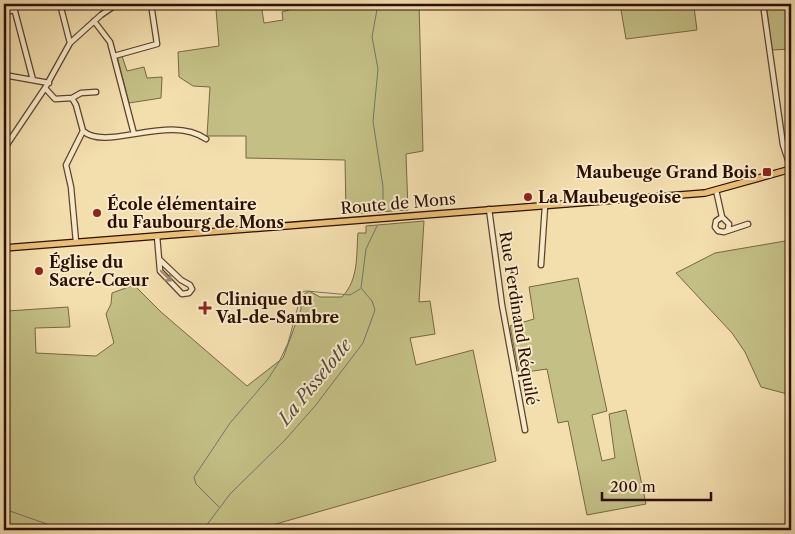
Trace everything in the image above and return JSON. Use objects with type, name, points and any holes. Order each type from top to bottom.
[{"type":"main road","name":"Route de Mons","points":[[4,248],[545,206],[716,190],[791,169]]},
{"type":"street","points":[[14,4],[33,80]]},
{"type":"street","points":[[60,4],[70,43]]},
{"type":"street","points":[[4,150],[6,144],[45,88],[70,43],[94,21],[117,4]]},
{"type":"street","points":[[114,56],[157,44],[151,4]]},
{"type":"street","points":[[763,4],[782,135],[791,169]]},
{"type":"street","points":[[4,12],[15,10]]},
{"type":"street","points":[[94,21],[106,34],[114,56],[134,134]]},
{"type":"street","points":[[4,75],[48,83]]},
{"type":"street","points":[[45,88],[55,99],[72,98],[81,93],[96,92]]},
{"type":"street","points":[[72,98],[76,105],[83,130],[66,165],[71,187],[76,242]]},
{"type":"street","points":[[83,130],[95,136],[134,134],[171,128],[206,139]]},
{"type":"street","points":[[716,190],[722,217],[729,224],[728,229]]},
{"type":"street","points":[[541,265],[545,206]]},
{"type":"street","name":"Rue Ferdinand Réquilé","points":[[489,209],[502,305],[525,430]]},
{"type":"street","points":[[722,217],[716,221],[715,226],[718,231],[724,232],[728,229],[748,224]]},
{"type":"street","points":[[159,245],[167,235]]},
{"type":"street","points":[[157,236],[160,272],[184,294],[191,292],[190,284],[184,282],[160,260]]},
{"type":"street","points":[[179,290],[180,285],[184,282]]},
{"type":"shaded area","points":[[261,4],[264,23],[283,20],[282,12],[289,10],[288,4],[419,4],[423,151],[406,154],[408,210],[346,214],[345,160],[246,158],[246,136],[207,136],[210,87],[193,86],[179,77],[178,52],[219,46],[216,9]]},
{"type":"shaded area","points":[[620,4],[726,4],[694,7],[697,30],[626,39]]},
{"type":"shaded area","points":[[766,4],[791,4],[791,49],[772,50]]},
{"type":"shaded area","points":[[122,56],[127,71],[144,67],[147,78],[162,77],[161,98],[129,103],[118,60],[118,57]]},
{"type":"shaded area","points":[[424,221],[419,302],[430,301],[435,334],[410,338],[416,365],[473,350],[496,461],[255,530],[4,530],[4,358],[9,345],[7,311],[68,307],[70,327],[35,328],[36,353],[96,356],[114,343],[106,314],[111,304],[112,293],[134,285],[161,312],[247,386],[283,358],[301,309],[300,297],[309,291],[320,297],[342,297],[351,283],[356,267],[358,233],[366,233],[366,226]]},
{"type":"shaded area","points":[[791,240],[791,395],[761,387],[745,352],[732,333],[676,273],[715,253]]},
{"type":"shaded area","points":[[578,278],[607,411],[592,415],[602,461],[615,458],[609,414],[626,410],[646,504],[587,515],[568,421],[558,423],[547,369],[519,373],[510,326],[534,319],[529,287]]},
{"type":"waterway","name":"La Pisselotte","points":[[378,4],[372,37],[378,69],[373,121],[383,187],[383,206],[381,212]]},
{"type":"waterway","name":"La Pisselotte","points":[[203,530],[230,494],[285,440],[315,406],[363,343],[375,310],[372,301],[361,288],[366,249],[377,226]]},
{"type":"waterway","points":[[219,507],[196,484],[194,477],[230,423],[268,379],[279,362],[288,343],[302,292],[350,295],[360,289]]},
{"type":"waterway","name":"La Pisselotte","points":[[4,509],[64,530]]},
{"type":"place","name":"Maubeuge Grand Bois","points":[[767,172]]},
{"type":"place","name":"La Maubeugeoise","points":[[528,197]]},
{"type":"place","name":"École élémentaire du Faubourg de Mons","points":[[97,213]]},
{"type":"place","name":"Église du Sacré-Cœur","points":[[39,271]]},
{"type":"place","name":"Clinique du Val-de-Sambre","points":[[205,308]]}]
